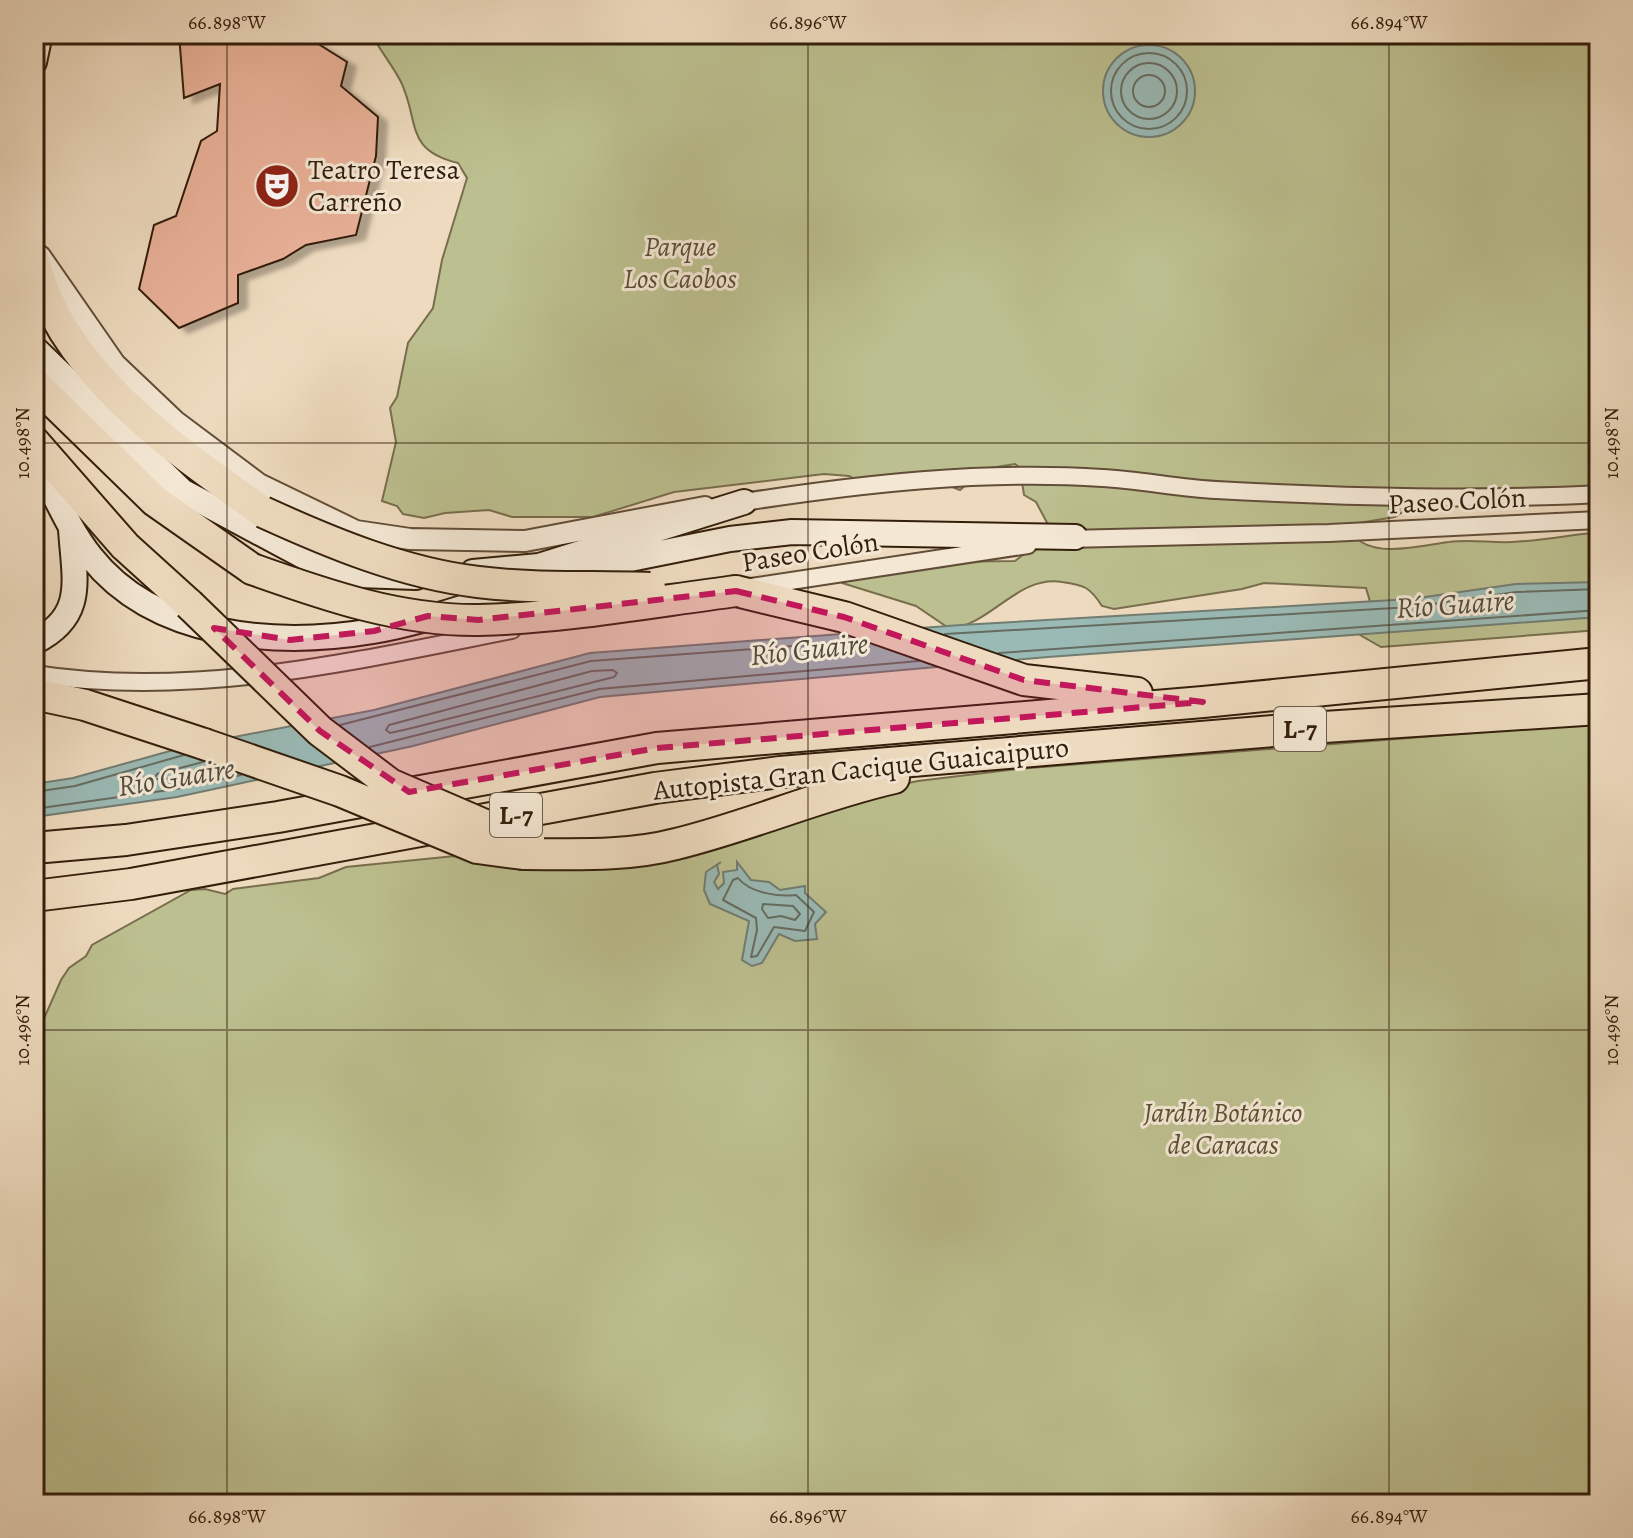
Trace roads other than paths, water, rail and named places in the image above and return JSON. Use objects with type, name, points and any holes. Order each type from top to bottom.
[{"type":"highway","points":[[34,261],[40,287],[77,352],[167,444],[263,512],[333,544],[400,565],[478,582],[736,591],[844,617],[1024,680],[1203,702]]},
{"type":"highway","points":[[34,383],[155,501],[252,569],[341,601],[478,620],[736,591]]},
{"type":"highway","points":[[34,442],[125,546],[320,731],[390,784],[526,846]]},
{"type":"highway","name":"Autopista Gran Cacique Guaicaipuro","points":[[34,848],[126,840],[278,817],[657,748],[1203,702],[1599,663]]},
{"type":"highway","points":[[34,694],[85,705],[340,791],[477,848],[526,846],[627,853],[676,845],[851,788],[1001,754]]},
{"type":"highway","name":"Autopista Gran Cacique Guaicaipuro","points":[[34,896],[146,882],[655,788],[780,772],[1309,728],[1599,709]]},
{"type":"main road","points":[[34,62],[40,34]]},
{"type":"main road","points":[[34,348],[182,491],[316,563],[358,575],[410,577],[539,566],[744,502]]},
{"type":"main road","points":[[34,456],[71,526],[92,558],[148,605],[211,627],[290,640],[374,631],[635,558],[730,539],[857,531],[956,537],[1075,537]]},
{"type":"main road","points":[[34,642],[49,635],[71,610],[75,583],[71,526]]},
{"type":"street","points":[[34,247],[115,364],[175,421],[259,484],[356,531],[410,539],[525,541],[672,511],[744,502]]},
{"type":"street","name":"Paseo Colón","points":[[744,502],[938,479],[1085,478],[1292,494],[1531,498],[1599,494]]},
{"type":"street","name":"Paseo Colón","points":[[34,674],[153,684],[326,667],[664,600],[1075,537],[1329,533],[1599,520]]},
{"type":"water","points":[[1149,45],[1167,48],[1182,58],[1192,73],[1195,91],[1192,109],[1182,124],[1167,134],[1149,137],[1131,134],[1116,124],[1106,109],[1103,91],[1106,73],[1116,58],[1131,48]]},
{"type":"water","name":"Río Guaire","points":[[1599,582],[1599,617],[1048,657],[600,697],[413,746],[177,797],[34,817],[34,784],[73,778],[188,746],[374,710],[590,653],[961,625],[1411,599],[1516,584]]},
{"type":"water","points":[[721,862],[717,865],[719,874],[714,882],[718,889],[724,883],[723,872],[737,870],[737,862],[751,880],[769,882],[780,890],[805,886],[805,893],[826,912],[815,924],[817,939],[795,941],[779,934],[762,963],[752,966],[742,960],[749,921],[710,904],[704,890],[706,872]]},
{"type":"place","name":"Teatro Teresa Carreño","points":[[277,186]]},
{"type":"park label","name":"Parque Los Caobos","points":[[680,263]]},
{"type":"park label","name":"Jardín Botánico de Caracas","points":[[1223,1129]]}]
